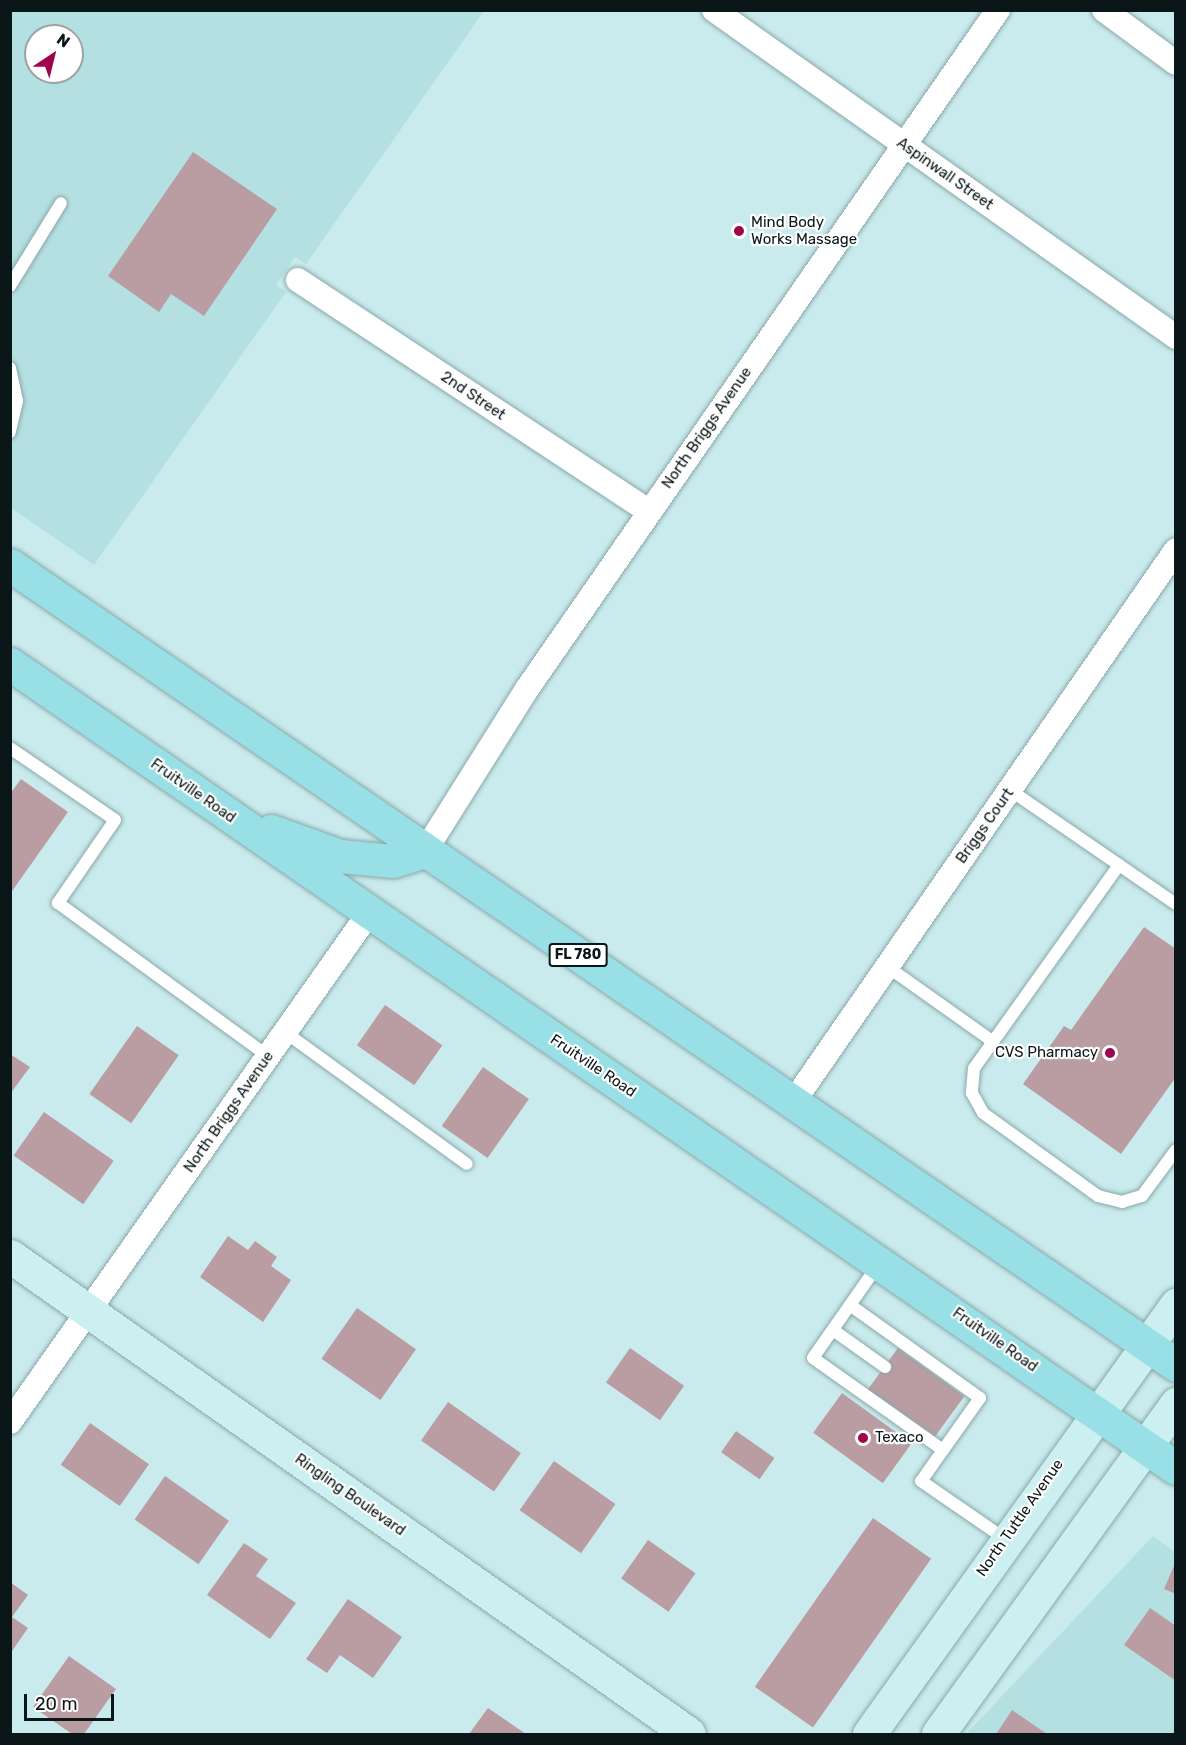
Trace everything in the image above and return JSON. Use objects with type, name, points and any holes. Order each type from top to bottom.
[{"type":"main road","name":"FL 780","points":[[10,565],[1176,1365]]},
{"type":"main road","name":"Fruitville Road","points":[[11,666],[881,1261],[1176,1468]]},
{"type":"main road","points":[[230,816],[340,856],[393,861],[425,851]]},
{"type":"main road","name":"Ringling Boulevard","points":[[10,1256],[677,1731]]},
{"type":"main road","name":"North Tuttle Avenue","points":[[869,1734],[1005,1539],[1176,1305]]},
{"type":"main road","points":[[938,1734],[1176,1404]]},
{"type":"street","name":"Aspinwall Street","points":[[714,10],[1176,337]]},
{"type":"street","name":"North Briggs Avenue","points":[[425,851],[648,512],[998,10]]},
{"type":"street","points":[[1104,10],[1176,63]]},
{"type":"street","name":"2nd Street","points":[[298,280],[648,512]]},
{"type":"street","name":"Briggs Court","points":[[794,1101],[1176,550]]},
{"type":"street","name":"North Briggs Avenue","points":[[10,1422],[369,913]]},
{"type":"lane","points":[[10,286],[61,203]]},
{"type":"lane","points":[[10,368],[17,401],[10,432]]},
{"type":"lane","points":[[10,748],[115,820],[58,903],[269,1057]]},
{"type":"lane","points":[[1010,790],[1176,904]]},
{"type":"lane","points":[[1119,865],[974,1068],[972,1093],[977,1106],[1085,1189],[1122,1202],[1142,1196],[1176,1150]]},
{"type":"lane","points":[[888,967],[992,1041]]},
{"type":"lane","points":[[286,1033],[466,1164]]},
{"type":"lane","points":[[881,1261],[813,1358],[943,1450]]},
{"type":"lane","points":[[850,1305],[980,1398],[921,1481],[1005,1539]]},
{"type":"lane","points":[[833,1330],[885,1367]]},
{"type":"lane","points":[[952,1414],[963,1422]]},
{"type":"shaded area","points":[[10,11],[484,11],[306,264],[295,257],[276,285],[286,292],[94,565],[11,508]]},
{"type":"shaded area","points":[[1153,1536],[1175,1552],[1175,1734],[966,1734]]},
{"type":"building","points":[[193,152],[277,209],[204,316],[171,294],[159,312],[108,276]]},
{"type":"building","points":[[21,779],[68,812],[10,894],[10,794]]},
{"type":"building","name":"CVS Pharmacy","points":[[1144,927],[1176,949],[1176,1077],[1121,1154],[1023,1084],[1064,1026],[1071,1030]]},
{"type":"building","points":[[385,1005],[442,1045],[414,1085],[357,1045]]},
{"type":"building","points":[[137,1026],[179,1055],[131,1123],[89,1094]]},
{"type":"building","points":[[10,1054],[30,1067],[10,1094]]},
{"type":"building","points":[[483,1067],[529,1099],[488,1158],[442,1126]]},
{"type":"building","points":[[44,1112],[114,1161],[83,1204],[14,1155]]},
{"type":"building","points":[[228,1236],[248,1250],[255,1241],[277,1257],[271,1266],[291,1280],[263,1322],[200,1277]]},
{"type":"building","points":[[357,1308],[416,1349],[380,1400],[321,1359]]},
{"type":"building","points":[[630,1348],[684,1386],[660,1420],[606,1382]]},
{"type":"building","points":[[898,1348],[964,1396],[934,1438],[867,1390]]},
{"type":"building","name":"Texaco","points":[[842,1393],[912,1444],[883,1483],[813,1433]]},
{"type":"building","points":[[448,1402],[521,1453],[494,1492],[421,1441]]},
{"type":"building","points":[[90,1423],[149,1464],[120,1506],[61,1465]]},
{"type":"building","points":[[736,1431],[775,1458],[760,1479],[721,1452]]},
{"type":"building","points":[[554,1461],[615,1504],[581,1553],[520,1510]]},
{"type":"building","points":[[165,1476],[229,1521],[198,1564],[135,1519]]},
{"type":"building","points":[[873,1518],[931,1559],[813,1727],[755,1687]]},
{"type":"building","points":[[648,1540],[696,1573],[669,1612],[621,1579]]},
{"type":"building","points":[[244,1543],[268,1559],[256,1576],[296,1603],[270,1639],[207,1595]]},
{"type":"building","points":[[1176,1561],[1176,1594],[1164,1589]]},
{"type":"building","points":[[10,1582],[28,1595],[12,1617],[28,1628],[10,1654]]},
{"type":"building","points":[[348,1599],[402,1637],[373,1678],[340,1655],[327,1673],[306,1659]]},
{"type":"building","points":[[1150,1608],[1176,1626],[1176,1681],[1124,1645]]},
{"type":"building","points":[[69,1656],[116,1689],[84,1734],[72,1734],[33,1707]]},
{"type":"building","points":[[488,1708],[526,1734],[469,1734]]},
{"type":"building","points":[[1012,1710],[1047,1734],[996,1734]]},
{"type":"place","name":"Mind Body Works Massage","points":[[739,231]]},
{"type":"place","name":"CVS Pharmacy","points":[[1110,1053]]},
{"type":"place","name":"Texaco","points":[[863,1438]]}]
